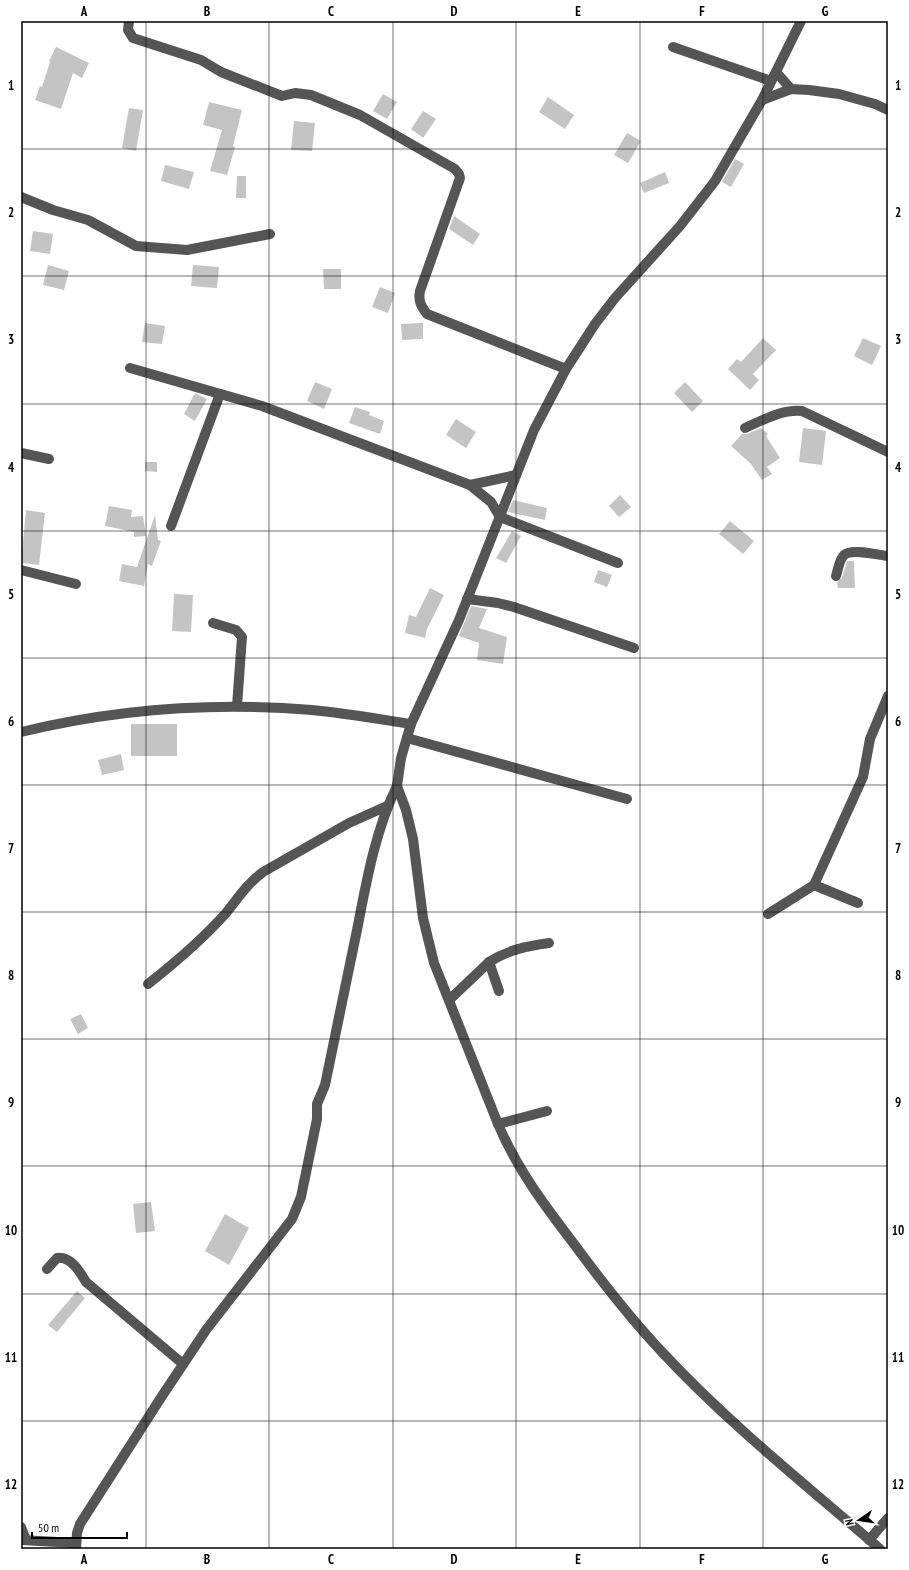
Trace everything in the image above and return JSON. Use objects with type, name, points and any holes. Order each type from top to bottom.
[{"type":"street","points":[[129,21],[128,30],[133,38],[201,60],[221,72],[282,96],[302,92],[360,115],[455,170],[459,174],[460,178],[420,291],[418,299],[421,306],[427,314],[566,369]]},
{"type":"street","points":[[21,1527],[23,1540],[76,1546],[77,1533],[80,1524],[183,1364],[206,1330],[285,1231],[297,1208],[317,1119],[317,1104],[325,1085],[362,902],[382,821],[387,806],[397,786],[401,758],[411,724],[467,599],[534,430],[566,369],[596,324],[615,298],[680,226],[715,181],[762,100],[801,21]]},
{"type":"street","points":[[673,47],[773,76],[791,89]]},
{"type":"street","points":[[762,100],[791,89],[839,94],[875,104],[888,110]]},
{"type":"street","points":[[21,197],[52,210],[88,220],[136,246],[186,250],[270,234]]},
{"type":"street","points":[[130,368],[262,406],[470,485],[491,502],[500,517],[618,563]]},
{"type":"street","points":[[171,526],[220,394]]},
{"type":"street","points":[[745,428],[783,412],[793,410],[802,411],[888,452]]},
{"type":"street","points":[[21,453],[49,459]]},
{"type":"street","points":[[470,485],[516,476]]},
{"type":"street","points":[[836,576],[841,560],[844,555],[849,552],[863,552],[888,556]]},
{"type":"street","points":[[21,570],[76,584]]},
{"type":"street","points":[[467,599],[498,602],[634,648]]},
{"type":"street","points":[[213,623],[236,630],[242,637],[237,706]]},
{"type":"street","points":[[768,914],[814,885],[863,777],[870,739],[888,696]]},
{"type":"street","points":[[21,732],[61,723],[123,713],[237,706],[313,710],[411,724]]},
{"type":"street","points":[[407,738],[627,799]]},
{"type":"street","points":[[397,786],[406,810],[413,839],[423,918],[434,962],[498,1124],[508,1148],[520,1169],[552,1215],[616,1300],[657,1347],[712,1403],[880,1549]]},
{"type":"street","points":[[148,984],[183,956],[225,913],[250,882],[259,875],[349,823],[387,806]]},
{"type":"street","points":[[814,885],[858,904]]},
{"type":"street","points":[[449,1000],[490,962],[507,952],[518,948],[549,943]]},
{"type":"street","points":[[490,962],[499,991]]},
{"type":"street","points":[[498,1124],[547,1111]]},
{"type":"street","points":[[47,1269],[57,1258],[65,1259],[78,1268],[86,1282],[183,1364]]},
{"type":"street","points":[[869,1540],[888,1518]]},
{"type":"building","points":[[56,47],[89,63],[82,78],[73,73],[61,109],[35,100],[40,86],[42,87],[50,62],[49,61]]},
{"type":"building","points":[[383,94],[397,102],[387,119],[373,111]]},
{"type":"building","points":[[548,97],[574,115],[565,129],[539,112]]},
{"type":"building","points":[[209,102],[242,110],[233,146],[235,147],[227,175],[210,171],[222,130],[203,125]]},
{"type":"building","points":[[129,108],[143,110],[136,151],[122,148]]},
{"type":"building","points":[[423,111],[436,119],[423,138],[411,129]]},
{"type":"building","points":[[294,121],[315,123],[312,151],[291,150]]},
{"type":"building","points":[[627,133],[641,141],[628,163],[614,155]]},
{"type":"building","points":[[735,159],[744,164],[731,187],[722,182]]},
{"type":"building","points":[[165,165],[194,172],[189,189],[161,181]]},
{"type":"building","points":[[665,172],[669,183],[644,193],[640,183]]},
{"type":"building","points":[[237,176],[246,176],[246,198],[236,198]]},
{"type":"building","points":[[454,216],[480,234],[473,245],[449,229]]},
{"type":"building","points":[[33,231],[53,234],[50,254],[30,251]]},
{"type":"building","points":[[48,265],[69,271],[64,290],[43,285]]},
{"type":"building","points":[[193,265],[219,267],[217,288],[191,286]]},
{"type":"building","points":[[323,269],[341,269],[341,289],[324,289]]},
{"type":"building","points":[[380,287],[395,293],[388,313],[372,307]]},
{"type":"building","points":[[145,323],[165,326],[162,344],[142,342]]},
{"type":"building","points":[[423,323],[423,339],[402,340],[401,324]]},
{"type":"building","points":[[763,338],[776,350],[753,374],[759,380],[750,390],[728,369],[737,359],[741,362]]},
{"type":"building","points":[[863,338],[881,346],[872,365],[854,356]]},
{"type":"building","points":[[315,382],[332,389],[324,409],[307,401]]},
{"type":"building","points":[[685,382],[703,401],[692,412],[674,393]]},
{"type":"building","points":[[195,393],[207,399],[195,421],[184,414]]},
{"type":"building","points":[[355,407],[370,412],[369,415],[384,421],[380,434],[349,423]]},
{"type":"building","points":[[456,419],[476,432],[466,448],[446,435]]},
{"type":"building","points":[[761,428],[768,434],[766,436],[780,458],[767,467],[772,474],[762,480],[751,464],[731,446],[742,434],[747,434]]},
{"type":"building","points":[[803,428],[826,431],[822,465],[799,462]]},
{"type":"building","points":[[145,462],[157,462],[157,472],[145,471]]},
{"type":"building","points":[[620,495],[631,507],[619,517],[609,506]]},
{"type":"building","points":[[513,500],[547,508],[545,520],[508,512]]},
{"type":"building","points":[[109,506],[132,510],[131,517],[143,516],[146,536],[134,537],[134,532],[105,526]]},
{"type":"building","points":[[26,510],[45,513],[39,565],[21,563]]},
{"type":"building","points":[[155,515],[158,540],[161,541],[152,566],[148,564],[144,586],[119,581],[122,564],[137,567]]},
{"type":"building","points":[[730,521],[754,541],[743,554],[719,534]]},
{"type":"building","points":[[512,531],[521,536],[506,563],[496,558]]},
{"type":"building","points":[[847,561],[854,561],[855,588],[838,588],[837,582],[842,578]]},
{"type":"building","points":[[598,570],[612,575],[607,587],[594,582]]},
{"type":"building","points":[[430,588],[444,595],[427,629],[425,638],[405,633],[409,615],[416,617]]},
{"type":"building","points":[[174,594],[193,595],[191,632],[172,631]]},
{"type":"building","points":[[471,606],[487,609],[479,628],[507,637],[503,664],[477,660],[479,643],[459,636]]},
{"type":"building","points":[[131,724],[177,724],[177,756],[131,756]]},
{"type":"building","points":[[121,754],[124,770],[102,775],[98,760]]},
{"type":"building","points":[[81,1014],[88,1028],[78,1034],[70,1019]]},
{"type":"building","points":[[151,1202],[155,1231],[136,1233],[133,1204]]},
{"type":"building","points":[[225,1214],[249,1228],[229,1265],[205,1251]]},
{"type":"building","points":[[77,1291],[85,1298],[57,1332],[48,1325]]}]
